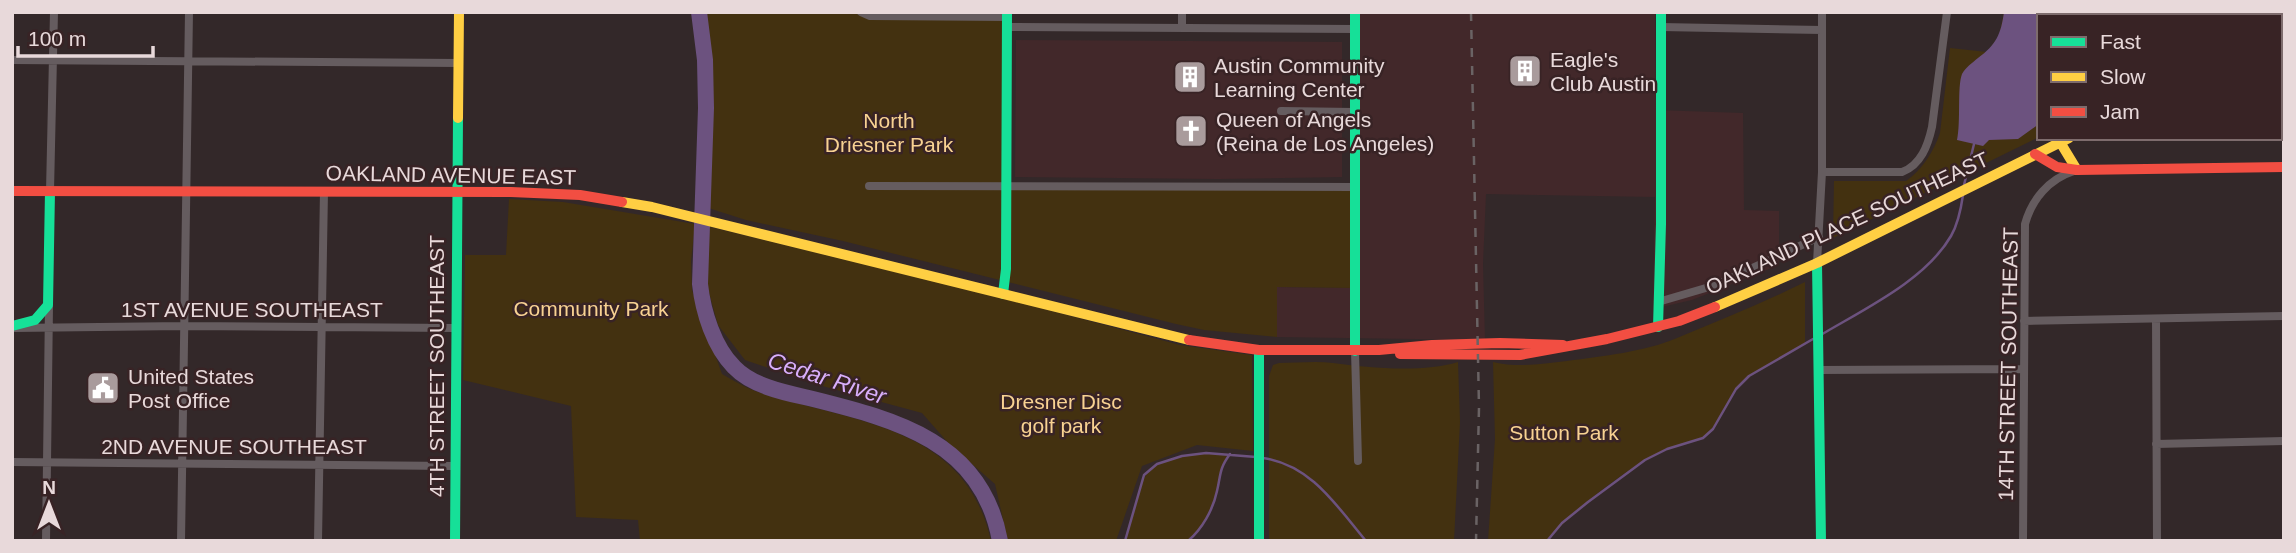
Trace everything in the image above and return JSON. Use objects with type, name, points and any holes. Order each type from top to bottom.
[{"type":"main road","name":"4TH STREET SOUTHEAST","points":[[454,541],[460,12]]},
{"type":"main road","points":[[1355,12],[1355,351]]},
{"type":"main road","points":[[1658,327],[1661,12]]},
{"type":"main road","points":[[1003,293],[1006,269],[1007,19]]},
{"type":"main road","name":"OAKLAND PLACE SOUTHEAST","points":[[1003,293],[1188,341],[1259,350],[1379,350],[1439,356],[1520,355],[1658,327],[1732,302],[1817,263],[2062,140]]},
{"type":"main road","points":[[2064,140],[2077,170]]},
{"type":"main road","points":[[2035,154],[2057,167],[2077,170],[2284,167]]},
{"type":"main road","name":"OAKLAND AVENUE EAST","points":[[12,191],[537,192],[580,195],[674,211],[1003,293]]},
{"type":"main road","points":[[12,327],[41,316],[48,305],[50,191]]},
{"type":"main road","points":[[1817,263],[1821,541]]},
{"type":"main road","points":[[1259,350],[1259,541]]},
{"type":"street","points":[[50,191],[54,12]]},
{"type":"street","points":[[181,541],[189,12]]},
{"type":"street","points":[[861,12],[870,16],[1007,19],[1182,28],[1355,29]]},
{"type":"street","points":[[1182,12],[1182,28]]},
{"type":"street","points":[[1817,263],[1822,172],[1822,12]]},
{"type":"street","points":[[1822,172],[1902,172],[1918,161],[1929,140],[1947,12]]},
{"type":"street","points":[[1661,27],[1822,30]]},
{"type":"street","points":[[12,60],[459,63]]},
{"type":"street","points":[[1281,111],[1354,112]]},
{"type":"street","name":"14TH STREET SOUTHEAST","points":[[2023,541],[2024,239],[2027,217],[2036,199],[2046,188],[2063,175],[2077,170]]},
{"type":"street","points":[[869,186],[1354,187]]},
{"type":"street","points":[[318,541],[324,191]]},
{"type":"street","points":[[1658,303],[1716,285],[1819,237]]},
{"type":"street","points":[[47,541],[49,299]]},
{"type":"street","points":[[2024,321],[2284,316]]},
{"type":"street","points":[[2156,319],[2157,541]]},
{"type":"street","name":"1ST AVENUE SOUTHEAST","points":[[12,327],[455,328]]},
{"type":"street","points":[[1355,351],[1358,461]]},
{"type":"street","points":[[1818,363],[2023,369]]},
{"type":"street","points":[[2156,444],[2284,441]]},
{"type":"street","name":"2ND AVENUE SOUTHEAST","points":[[12,462],[454,466]]},
{"type":"shaded area","points":[[1360,12],[1655,12],[1656,110],[1743,113],[1744,210],[1779,211],[1779,265],[1692,300],[1653,309],[1655,197],[1486,194],[1483,264],[1485,340],[1277,337],[1276,287],[1359,288]]},
{"type":"shaded area","points":[[2004,12],[2135,12],[2037,14],[2037,125],[2018,139],[1989,140],[1983,146],[1957,140],[1962,74],[1993,44]]},
{"type":"shaded area","points":[[1016,40],[1342,42],[1342,177],[1015,177]]},
{"type":"green space","name":"North Driesner Park","points":[[699,12],[861,12],[1007,17],[1006,186],[1354,187],[1354,288],[1277,287],[1277,337],[1204,330],[843,241],[746,220],[702,206],[708,84],[704,35]]},
{"type":"green space","points":[[2004,12],[2209,12],[2037,14],[2037,138],[1833,238],[1834,181],[1906,181],[1922,166],[1940,133],[1950,48],[1987,52],[1999,36]]},
{"type":"green space","name":"Community Park","points":[[509,199],[563,202],[695,224],[691,261],[692,290],[722,374],[755,391],[865,421],[930,450],[957,472],[977,502],[991,541],[640,541],[638,520],[576,517],[571,406],[463,380],[465,255],[506,255]]},
{"type":"green space","name":"Dresner Disc golf park","points":[[706,226],[1003,298],[1180,345],[1252,355],[1253,451],[1197,445],[1142,466],[1116,541],[1008,541],[995,484],[950,445],[922,413],[815,384],[745,360],[718,325],[706,282]]},
{"type":"green space","name":"Sutton Park","points":[[1805,282],[1805,344],[1761,369],[1738,387],[1716,425],[1705,436],[1660,452],[1629,470],[1586,503],[1547,541],[1488,541],[1495,439],[1493,362],[1512,365],[1539,364],[1651,347]]},
{"type":"green space","points":[[1320,362],[1379,368],[1429,368],[1458,362],[1460,422],[1454,541],[1269,541],[1269,376],[1273,365]]},
{"type":"green space","points":[[1206,453],[1230,454],[1222,468],[1210,512],[1193,536],[1188,541],[1125,541],[1140,488],[1153,468],[1182,457]]},
{"type":"waterway","name":"Cedar River","points":[[699,12],[705,60],[706,108],[700,284],[707,317],[721,350],[742,374],[760,384],[875,416],[931,441],[955,458],[975,480],[990,507],[1000,541]]},
{"type":"waterway","points":[[1964,185],[1974,144]]},
{"type":"waterway","points":[[1819,336],[1873,305],[1925,267],[1951,236],[1963,195]]},
{"type":"waterway","points":[[1547,541],[1562,523],[1645,460],[1667,449],[1703,438],[1713,429],[1736,389],[1749,376],[1813,339]]},
{"type":"waterway","points":[[1125,541],[1144,475],[1157,464],[1182,456],[1206,453],[1256,457]]},
{"type":"waterway","points":[[1188,541],[1210,512],[1222,468],[1230,454]]},
{"type":"waterway","points":[[1263,458],[1280,462],[1309,478],[1333,501],[1366,541]]},
{"type":"railway","points":[[1471,12],[1479,407],[1476,541]]},
{"type":"traffic: fast","points":[[1003,294],[1006,269],[1007,12]]},
{"type":"traffic: fast","points":[[1355,12],[1355,351]]},
{"type":"traffic: fast","points":[[1658,327],[1661,12]]},
{"type":"traffic: fast","points":[[455,541],[458,118]]},
{"type":"traffic: fast","points":[[12,326],[35,320],[48,305],[50,191]]},
{"type":"traffic: fast","points":[[1817,263],[1821,541]]},
{"type":"traffic: fast","points":[[1259,350],[1259,541]]},
{"type":"traffic: slow","points":[[458,118],[459,12]]},
{"type":"traffic: slow","points":[[1715,307],[1817,263],[2065,140]]},
{"type":"traffic: slow","points":[[2060,142],[2077,170]]},
{"type":"traffic: slow","points":[[622,202],[652,207],[1189,340]]},
{"type":"traffic: jam","points":[[2035,154],[2057,167],[2077,170],[2284,167]]},
{"type":"traffic: jam","points":[[12,191],[511,192],[580,195],[622,202]]},
{"type":"traffic: jam","points":[[1400,354],[1520,355],[1607,339],[1679,321],[1715,307]]},
{"type":"traffic: jam","points":[[1189,340],[1259,350],[1379,350],[1500,343],[1563,345]]},
{"type":"place","name":"Eagle's Club Austin","points":[[1525,71]]},
{"type":"place","name":"Austin Community Learning Center","points":[[1190,77]]},
{"type":"place","name":"Queen of Angels (Reina de Los Angeles)","points":[[1191,131]]},
{"type":"place","name":"United States Post Office","points":[[103,388]]}]
